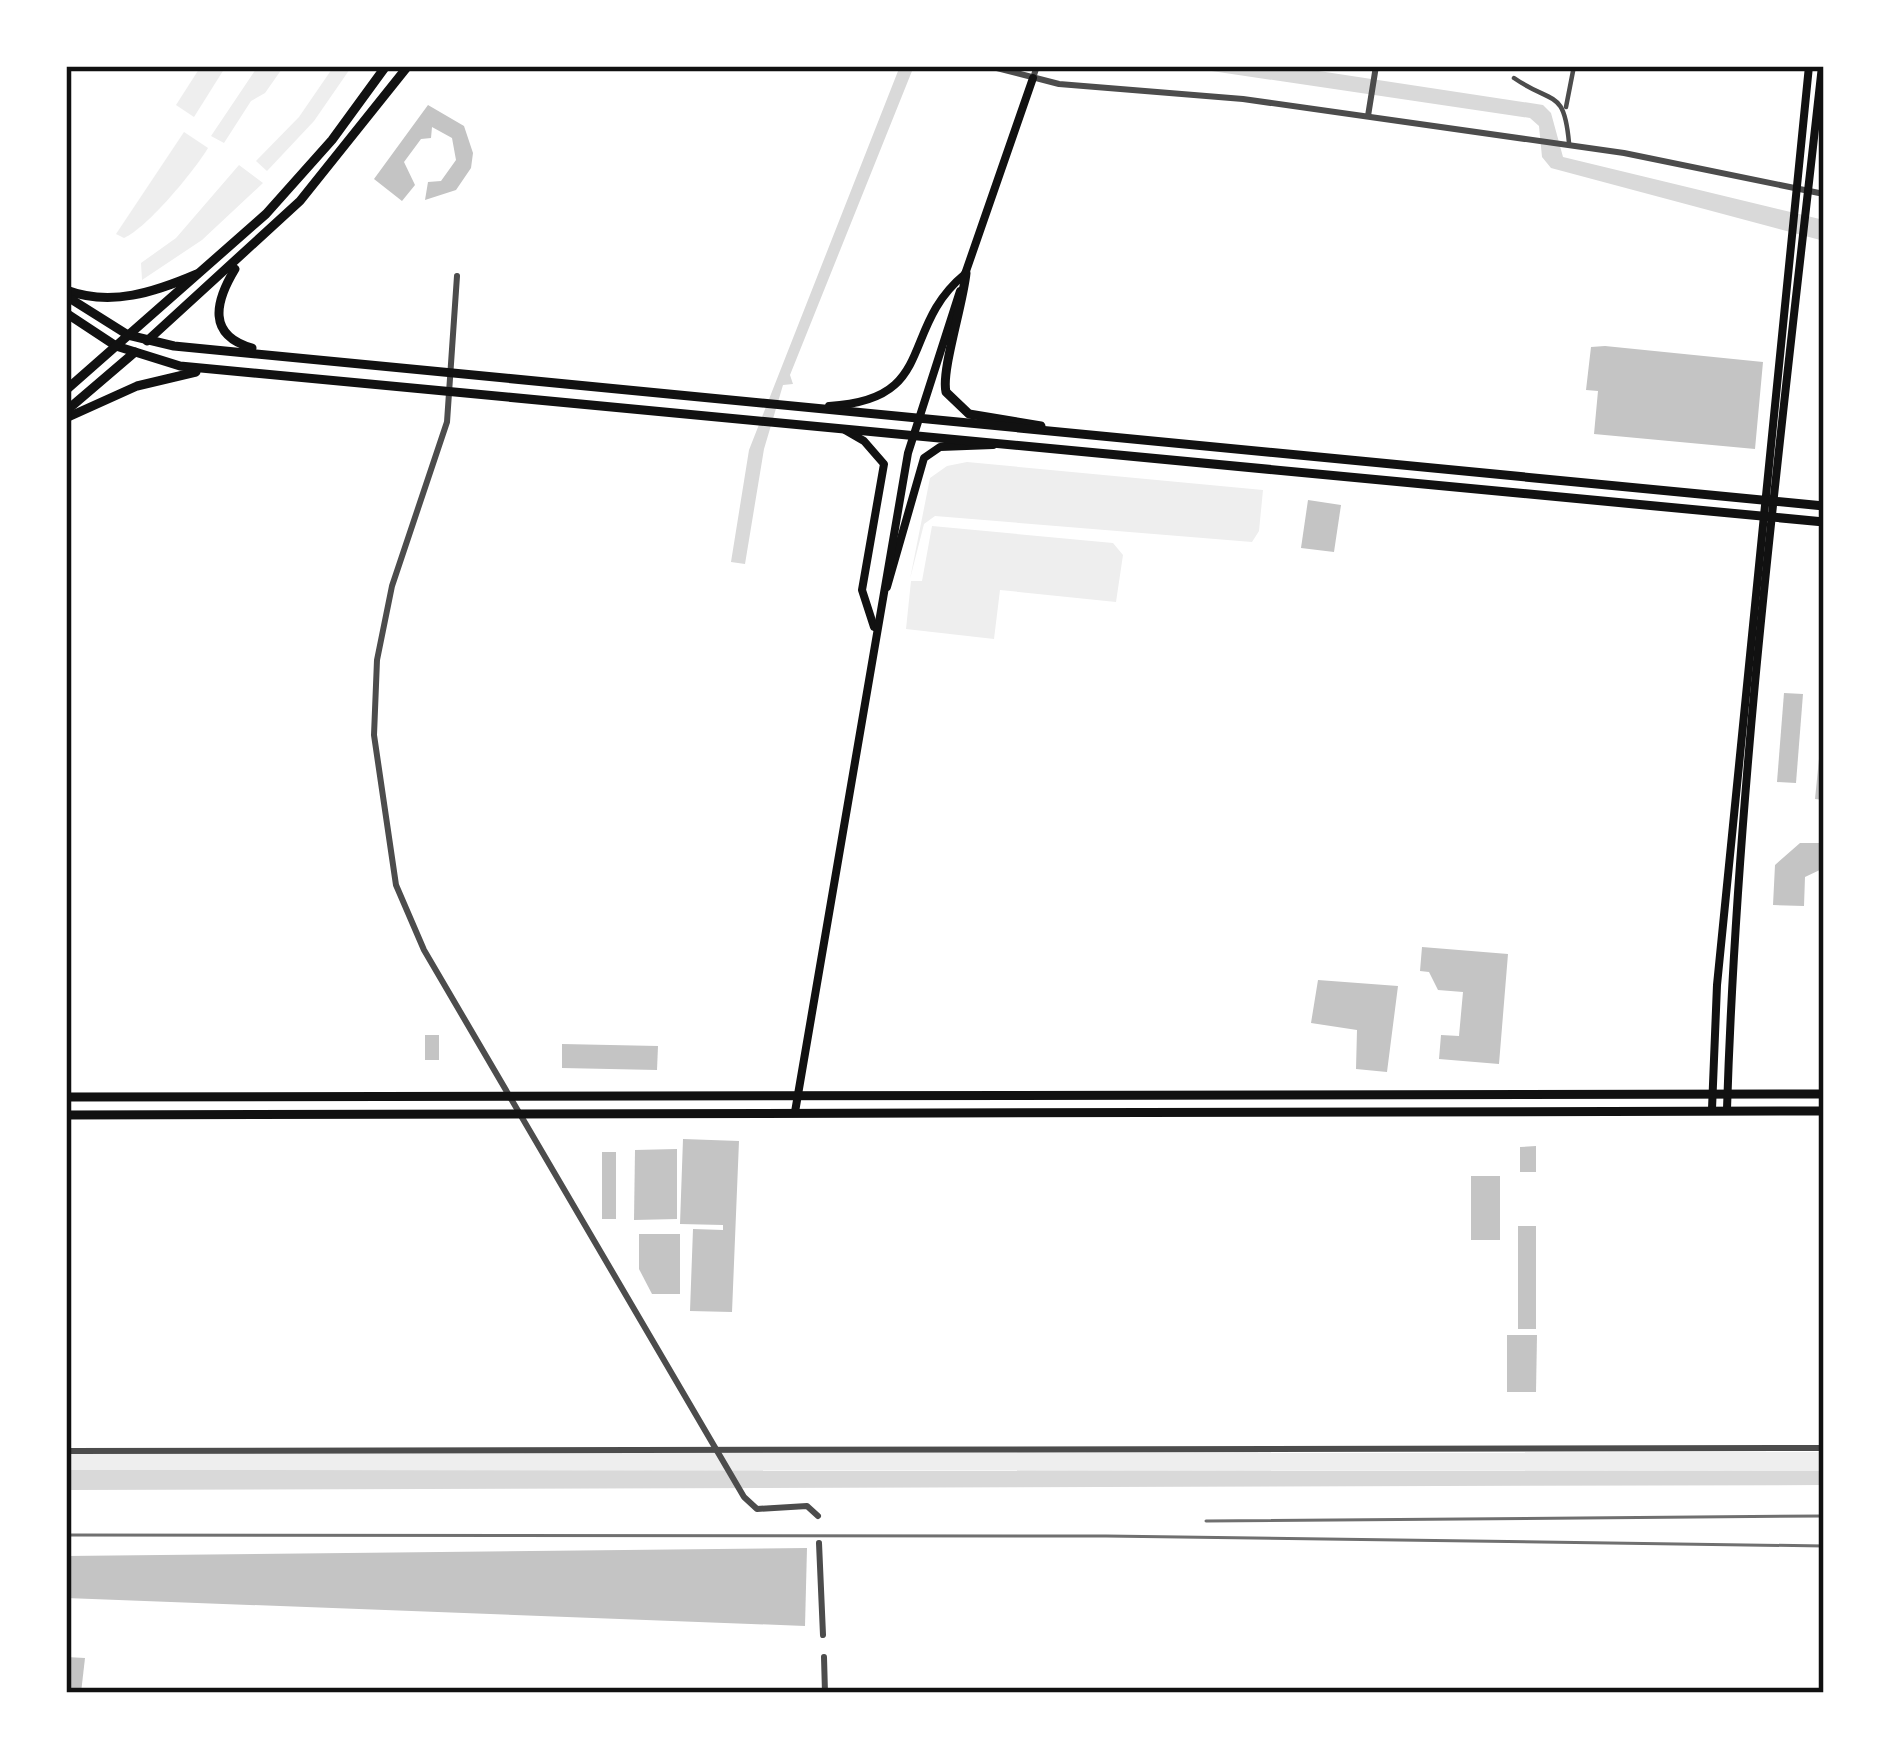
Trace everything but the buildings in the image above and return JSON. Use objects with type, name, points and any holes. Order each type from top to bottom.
[{"type":"main road","points":[[66,390],[208,270],[332,140],[386,66]]},
{"type":"main road","points":[[66,415],[241,258],[322,176],[408,66]]},
{"type":"main road","points":[[1770,501],[1809,66]]},
{"type":"main road","points":[[1712,1109],[1717,985],[1822,66]]},
{"type":"main road","points":[[795,1112],[913,434],[1033,78]]},
{"type":"main road","points":[[241,258],[218,298],[218,322],[231,340],[280,356]]},
{"type":"main road","points":[[66,293],[117,298],[158,291],[208,270]]},
{"type":"main road","points":[[826,407],[867,403],[891,393],[905,377],[940,294],[966,273]]},
{"type":"main road","points":[[966,273],[960,326],[944,374],[946,392],[969,414],[1015,419],[1057,432]]},
{"type":"main road","points":[[66,293],[116,346],[159,362],[1824,522]]},
{"type":"main road","points":[[66,313],[104,329],[174,346],[1824,506]]},
{"type":"main road","points":[[66,343],[66,366]]},
{"type":"main road","points":[[66,415],[137,386],[218,369]]},
{"type":"main road","points":[[839,427],[864,441],[884,464],[862,590],[876,632]]},
{"type":"main road","points":[[881,599],[898,558],[909,498],[924,458],[940,447],[970,450],[1005,443]]},
{"type":"main road","points":[[1727,1109],[1768,517]]},
{"type":"main road","points":[[66,1097],[1824,1094]]},
{"type":"main road","points":[[66,1115],[1824,1111]]},
{"type":"street","points":[[989,66],[1033,78],[1368,116],[1566,145],[1824,194]]},
{"type":"street","points":[[1033,78],[1037,66]]},
{"type":"street","points":[[1368,116],[1376,66]]},
{"type":"street","points":[[1566,145],[1565,108],[1574,66]]},
{"type":"street","points":[[1514,78],[1555,97],[1565,108]]},
{"type":"street","points":[[457,276],[447,422],[380,635],[373,715],[377,770],[403,907],[744,1497],[757,1509],[807,1506],[818,1516]]},
{"type":"street","points":[[66,1451],[1824,1448]]},
{"type":"street","points":[[819,1543],[823,1635]]},
{"type":"street","points":[[824,1658],[825,1693]]},
{"type":"shaded area","points":[[201,66],[226,66],[194,117],[176,105]]},
{"type":"shaded area","points":[[258,66],[284,66],[265,93],[251,101],[224,143],[211,136]]},
{"type":"shaded area","points":[[334,66],[352,66],[314,121],[267,171],[256,161],[299,117]]},
{"type":"shaded area","points":[[900,66],[914,66],[790,375],[793,384],[783,385],[764,449],[745,564],[731,562],[749,450]]},
{"type":"shaded area","points":[[1178,66],[1286,66],[1543,105],[1551,113],[1563,157],[1824,220],[1824,241],[1551,168],[1542,157],[1539,126],[1530,118]]},
{"type":"shaded area","points":[[184,132],[208,148],[145,223],[124,238],[116,234]]},
{"type":"shaded area","points":[[239,165],[263,183],[202,240],[142,280],[141,263],[176,238]]},
{"type":"shaded area","points":[[967,462],[1263,490],[1259,531],[1252,542],[935,516],[924,524],[910,579],[930,478],[947,466]]},
{"type":"shaded area","points":[[932,526],[1113,543],[1123,555],[1116,602],[1000,590],[994,639],[906,629],[911,581],[922,581]]},
{"type":"shaded area","points":[[1824,1452],[1824,1471],[66,1470],[66,1453]]},
{"type":"shaded area","points":[[66,1470],[1824,1471],[1824,1485],[66,1490]]},
{"type":"railway","points":[[1206,1521],[1824,1516]]},
{"type":"railway","points":[[66,1535],[1106,1536],[1824,1546]]}]
